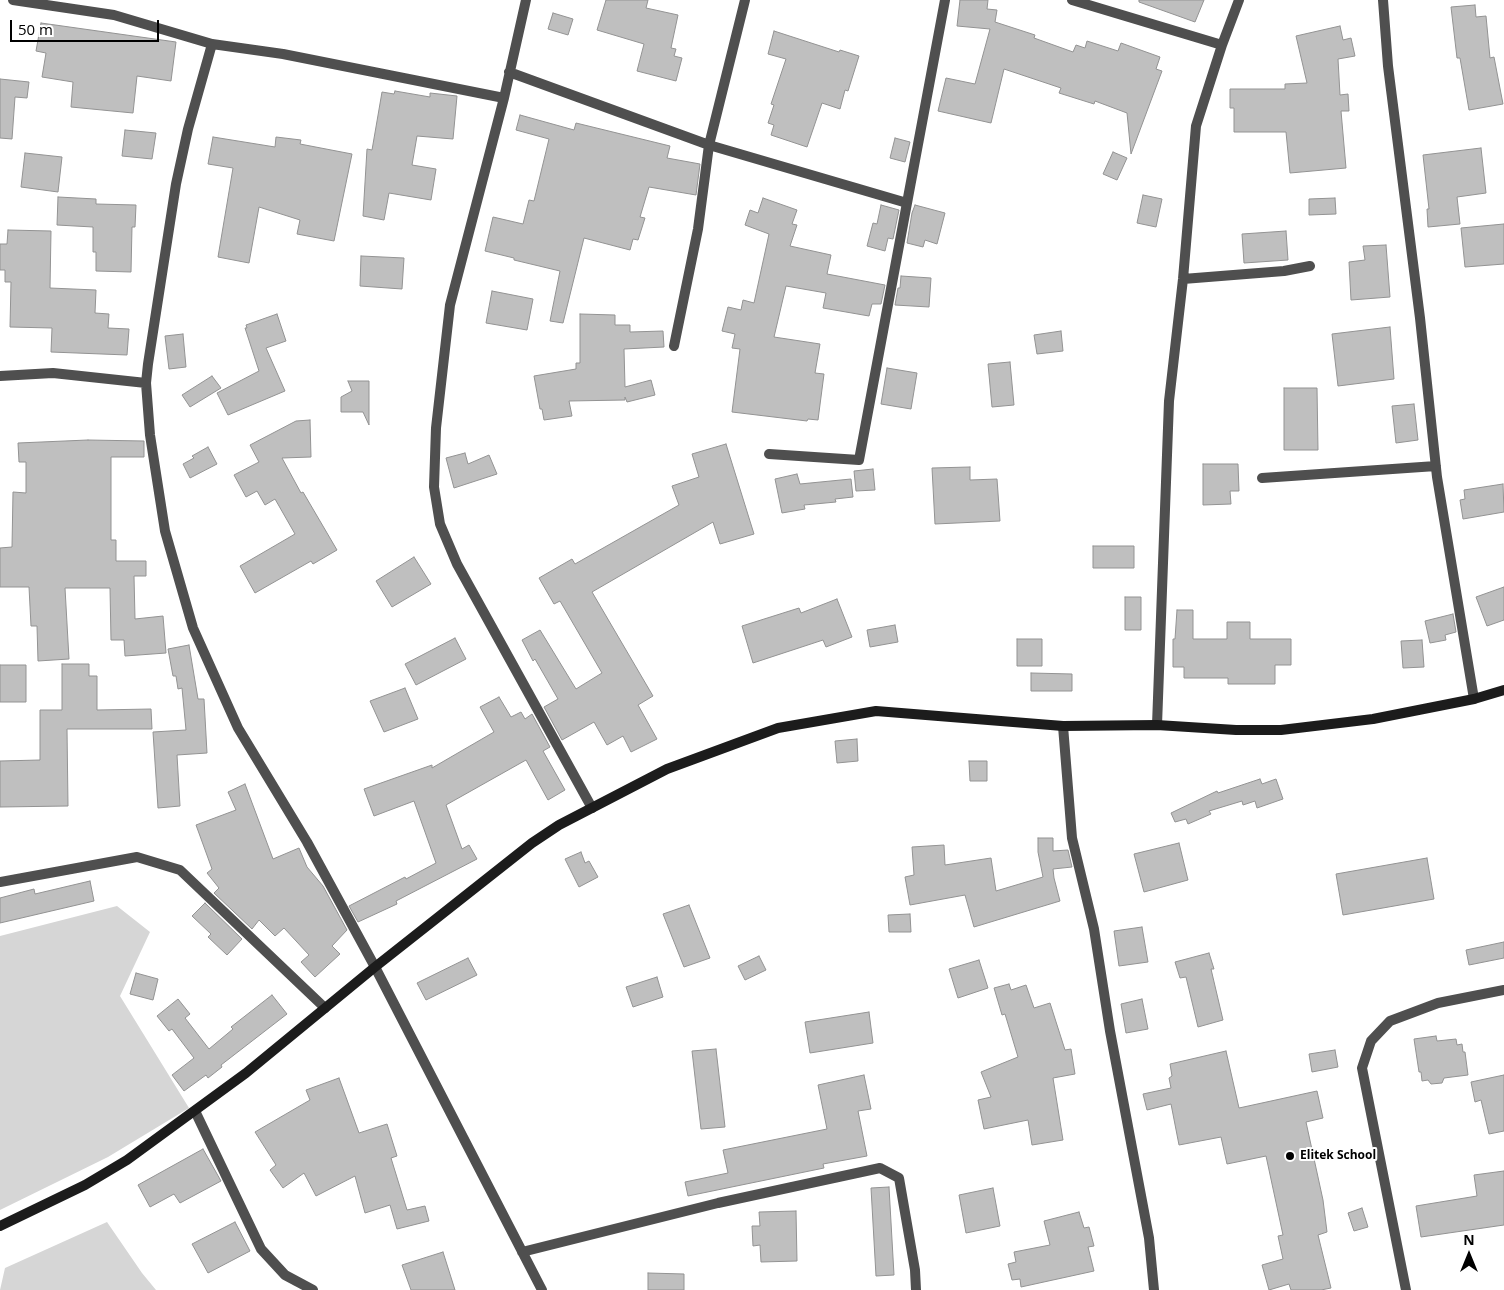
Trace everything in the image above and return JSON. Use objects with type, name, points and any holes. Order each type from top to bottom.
[{"type":"main road","points":[[0,1226],[85,1185],[127,1160],[246,1073],[375,967],[532,843],[559,824],[667,769],[778,728],[876,711],[1062,726],[1157,725],[1236,730],[1281,730],[1374,719],[1474,700],[1504,690]]},
{"type":"street","points":[[13,0],[114,15],[212,44],[283,54],[504,98]]},
{"type":"street","points":[[526,0],[508,72],[504,98],[450,305],[436,428],[434,487],[440,524],[457,564],[592,808]]},
{"type":"street","points":[[674,346],[698,229],[709,146],[744,0]]},
{"type":"street","points":[[769,454],[859,460],[945,0]]},
{"type":"street","points":[[1072,0],[1222,45]]},
{"type":"street","points":[[1157,725],[1169,401],[1183,279],[1196,126],[1222,45],[1239,0]]},
{"type":"street","points":[[1383,0],[1388,66],[1420,318],[1436,466],[1474,700]]},
{"type":"street","points":[[212,44],[188,129],[176,184],[146,383],[150,436],[165,531],[193,628],[238,728],[307,842],[375,967],[542,1290]]},
{"type":"street","points":[[508,72],[709,146],[907,203]]},
{"type":"street","points":[[1183,279],[1284,271],[1310,266]]},
{"type":"street","points":[[0,376],[52,373],[146,383]]},
{"type":"street","points":[[1262,478],[1436,466]]},
{"type":"street","points":[[1062,726],[1072,838],[1094,928],[1110,1031],[1149,1238],[1154,1290]]},
{"type":"street","points":[[0,882],[137,858],[180,870],[324,1008]]},
{"type":"street","points":[[1406,1290],[1362,1068],[1371,1042],[1390,1021],[1438,1003],[1504,990]]},
{"type":"street","points":[[195,1111],[261,1250],[285,1274],[313,1290]]},
{"type":"street","points":[[522,1252],[718,1203],[880,1168],[899,1178],[915,1270],[916,1290]]},
{"type":"shaded area","points":[[117,906],[150,932],[120,996],[189,1108],[108,1157],[0,1210],[0,936]]},
{"type":"shaded area","points":[[107,1222],[156,1290],[0,1290],[5,1268]]},
{"type":"building","points":[[606,0],[648,0],[646,8],[678,15],[671,48],[676,49],[674,56],[682,58],[676,81],[637,71],[644,44],[597,30]]},
{"type":"building","points":[[960,0],[988,0],[987,9],[997,10],[995,22],[1035,35],[1034,38],[1073,52],[1076,45],[1085,48],[1087,41],[1118,51],[1121,43],[1160,57],[1156,69],[1162,71],[1131,154],[1127,113],[1095,101],[1094,104],[1059,93],[1061,88],[1004,69],[991,123],[938,111],[946,78],[975,84],[990,29],[957,26]]},
{"type":"building","points":[[1139,0],[1204,0],[1195,22],[1139,2]]},
{"type":"building","points":[[1475,5],[1476,17],[1486,16],[1490,58],[1494,57],[1503,104],[1469,110],[1460,58],[1457,58],[1451,7]]},
{"type":"building","points":[[553,13],[573,19],[568,35],[548,29]]},
{"type":"building","points":[[41,23],[176,42],[171,81],[137,76],[133,113],[71,107],[73,82],[42,77],[46,53],[36,51]]},
{"type":"building","points":[[1340,26],[1343,40],[1351,38],[1355,56],[1338,59],[1340,95],[1348,94],[1349,111],[1341,111],[1346,168],[1290,173],[1286,132],[1234,132],[1234,108],[1230,108],[1230,89],[1285,89],[1285,84],[1307,83],[1296,36]]},
{"type":"building","points":[[774,31],[839,52],[840,50],[859,56],[848,91],[845,90],[840,109],[822,103],[807,147],[771,135],[774,125],[768,123],[774,105],[771,104],[786,59],[768,54]]},
{"type":"building","points":[[0,79],[29,82],[27,98],[15,97],[12,139],[0,138]]},
{"type":"building","points":[[395,91],[430,97],[430,93],[457,96],[453,139],[417,136],[412,165],[436,169],[431,200],[389,193],[384,220],[363,216],[367,149],[372,150],[382,92],[394,94]]},
{"type":"building","points":[[520,115],[574,130],[576,123],[670,146],[667,158],[700,164],[696,195],[649,187],[640,217],[645,218],[638,240],[633,239],[630,250],[584,238],[563,323],[550,321],[560,271],[485,251],[493,217],[523,224],[529,200],[534,201],[549,139],[516,130]]},
{"type":"building","points":[[125,130],[156,133],[152,159],[122,156]]},
{"type":"building","points":[[213,137],[275,147],[276,137],[301,140],[300,144],[352,154],[334,241],[297,234],[300,220],[259,207],[249,263],[218,257],[233,168],[208,164]]},
{"type":"building","points":[[895,138],[910,142],[905,162],[890,158]]},
{"type":"building","points":[[1481,148],[1486,193],[1457,197],[1460,224],[1428,227],[1427,209],[1429,209],[1423,155]]},
{"type":"building","points":[[1113,152],[1127,158],[1117,180],[1103,174]]},
{"type":"building","points":[[25,153],[62,157],[58,192],[21,187]]},
{"type":"building","points":[[1143,195],[1162,199],[1156,227],[1137,223]]},
{"type":"building","points":[[58,197],[96,199],[96,204],[136,205],[135,227],[132,227],[131,272],[96,271],[96,252],[93,252],[93,227],[57,225]]},
{"type":"building","points":[[763,198],[797,210],[792,224],[797,225],[790,246],[831,255],[827,274],[885,285],[881,304],[872,304],[869,316],[823,308],[826,293],[786,286],[774,337],[820,344],[815,373],[824,374],[818,420],[808,419],[807,421],[732,412],[740,349],[732,348],[735,334],[722,331],[728,307],[741,310],[743,300],[754,303],[769,234],[745,225],[750,210],[758,213]]},
{"type":"building","points":[[1335,198],[1336,214],[1309,215],[1309,199]]},
{"type":"building","points":[[881,205],[899,210],[893,239],[888,238],[885,251],[867,246],[873,223],[877,224]]},
{"type":"building","points":[[915,205],[945,213],[937,244],[925,240],[923,247],[907,243]]},
{"type":"building","points":[[1504,224],[1504,264],[1465,267],[1461,228]]},
{"type":"building","points":[[8,230],[51,231],[50,288],[96,290],[95,313],[109,314],[108,328],[129,329],[127,355],[51,352],[52,328],[10,327],[11,282],[5,282],[5,270],[0,270],[0,244],[7,244]]},
{"type":"building","points":[[1286,231],[1288,260],[1244,263],[1242,234]]},
{"type":"building","points":[[1386,245],[1390,297],[1351,300],[1349,262],[1365,260],[1363,246]]},
{"type":"building","points":[[361,256],[404,258],[402,289],[360,286]]},
{"type":"building","points":[[901,276],[931,278],[929,307],[895,305]]},
{"type":"building","points":[[492,291],[533,299],[527,330],[486,323]]},
{"type":"building","points":[[277,314],[286,341],[266,348],[285,391],[228,415],[217,393],[259,371],[245,328],[247,328],[246,325]]},
{"type":"building","points":[[580,314],[615,315],[615,325],[630,325],[630,332],[663,331],[664,347],[624,349],[625,387],[651,380],[655,395],[627,402],[625,397],[625,400],[569,401],[572,416],[544,420],[534,376],[576,369],[576,363],[580,363]]},
{"type":"building","points":[[1390,327],[1394,379],[1338,386],[1332,334]]},
{"type":"building","points":[[1061,331],[1063,351],[1037,354],[1034,335]]},
{"type":"building","points":[[183,334],[186,367],[169,369],[165,336]]},
{"type":"building","points":[[1010,362],[1014,405],[992,407],[988,364]]},
{"type":"building","points":[[887,368],[917,373],[911,409],[881,404]]},
{"type":"building","points":[[212,376],[221,388],[190,407],[182,395]]},
{"type":"building","points":[[348,381],[369,381],[369,425],[363,412],[341,412],[341,397],[352,391]]},
{"type":"building","points":[[1284,388],[1317,388],[1318,450],[1284,450]]},
{"type":"building","points":[[1414,404],[1418,440],[1396,443],[1392,406]]},
{"type":"building","points":[[310,420],[311,457],[282,458],[301,493],[303,492],[337,550],[313,564],[311,561],[255,593],[240,566],[295,534],[275,499],[265,505],[257,491],[246,497],[234,475],[259,462],[250,445],[296,421]]},
{"type":"building","points":[[88,440],[144,441],[144,457],[111,457],[111,540],[116,540],[116,561],[146,561],[146,576],[134,576],[135,619],[163,616],[166,653],[125,656],[124,640],[111,640],[110,588],[65,588],[69,659],[38,661],[37,626],[31,626],[29,587],[0,587],[0,548],[12,547],[13,492],[26,493],[26,462],[19,462],[18,443]]},
{"type":"building","points":[[726,444],[754,534],[720,544],[713,522],[592,592],[653,696],[638,705],[657,739],[631,752],[623,736],[607,745],[594,722],[562,740],[544,707],[558,699],[535,659],[533,661],[522,640],[540,630],[576,689],[602,673],[560,601],[554,604],[539,578],[572,559],[575,564],[679,505],[672,486],[699,477],[692,454]]},
{"type":"building","points":[[208,447],[217,464],[190,478],[183,464],[194,458],[192,456]]},
{"type":"building","points":[[465,453],[468,464],[489,455],[497,474],[454,488],[446,458]]},
{"type":"building","points":[[1203,464],[1238,464],[1239,491],[1230,491],[1231,504],[1203,505]]},
{"type":"building","points":[[970,467],[970,480],[997,479],[1000,521],[935,524],[932,468]]},
{"type":"building","points":[[873,469],[875,490],[856,491],[854,471]]},
{"type":"building","points":[[797,474],[800,484],[851,479],[853,497],[835,499],[836,502],[804,505],[805,509],[782,513],[775,479]]},
{"type":"building","points":[[1503,484],[1504,512],[1463,519],[1460,500],[1465,499],[1464,490]]},
{"type":"building","points":[[1093,546],[1134,546],[1134,568],[1093,568]]},
{"type":"building","points":[[414,557],[431,584],[392,607],[376,581]]},
{"type":"building","points":[[1504,587],[1504,620],[1487,626],[1476,597]]},
{"type":"building","points":[[1125,597],[1141,597],[1141,630],[1125,630]]},
{"type":"building","points":[[837,599],[852,637],[826,647],[823,640],[753,663],[742,626],[799,608],[801,613]]},
{"type":"building","points":[[1177,610],[1193,610],[1193,639],[1227,639],[1227,622],[1250,622],[1250,639],[1291,639],[1291,665],[1275,665],[1275,684],[1228,684],[1228,678],[1184,678],[1184,667],[1173,667],[1173,639],[1175,639]]},
{"type":"building","points":[[1453,614],[1456,632],[1445,635],[1446,640],[1430,643],[1425,621]]},
{"type":"building","points":[[895,625],[898,642],[870,647],[867,630]]},
{"type":"building","points":[[455,638],[466,659],[416,685],[405,664]]},
{"type":"building","points":[[1017,639],[1042,639],[1042,666],[1017,666]]},
{"type":"building","points":[[1422,640],[1424,667],[1403,668],[1401,641]]},
{"type":"building","points":[[189,645],[198,699],[204,699],[207,753],[177,755],[180,806],[158,808],[153,732],[186,730],[182,688],[178,689],[176,676],[173,676],[168,649]]},
{"type":"building","points":[[62,664],[89,664],[89,676],[97,676],[97,710],[151,709],[152,729],[67,729],[68,806],[0,807],[0,761],[40,760],[40,710],[62,710]]},
{"type":"building","points":[[0,665],[26,665],[26,702],[0,702]]},
{"type":"building","points":[[1031,673],[1072,674],[1072,691],[1031,691]]},
{"type":"building","points":[[405,688],[418,719],[384,732],[370,701]]},
{"type":"building","points":[[499,697],[511,717],[521,712],[525,719],[532,714],[550,747],[543,751],[565,790],[548,800],[526,760],[446,805],[462,849],[469,845],[477,859],[396,901],[397,904],[358,922],[349,906],[436,863],[414,801],[374,816],[364,789],[432,765],[432,768],[494,732],[480,707]]},
{"type":"building","points":[[857,739],[858,761],[837,763],[835,741]]},
{"type":"building","points":[[969,761],[987,761],[987,781],[970,781]]},
{"type":"building","points":[[1260,779],[1262,784],[1276,779],[1283,799],[1257,808],[1255,801],[1243,805],[1242,801],[1209,811],[1211,814],[1188,824],[1186,819],[1175,822],[1171,813],[1217,791],[1218,793]]},
{"type":"building","points":[[245,784],[273,859],[299,848],[307,867],[323,886],[347,930],[332,946],[340,954],[315,977],[301,962],[309,955],[284,928],[275,936],[259,920],[252,929],[214,893],[219,888],[207,873],[212,869],[196,825],[236,810],[228,792]]},
{"type":"building","points":[[1038,838],[1053,838],[1053,851],[1068,850],[1072,867],[1053,869],[1060,901],[974,927],[965,895],[910,905],[905,877],[914,875],[912,847],[944,845],[945,865],[991,858],[996,891],[1043,877],[1038,852]]},
{"type":"building","points":[[1179,843],[1188,880],[1144,892],[1134,854]]},
{"type":"building","points":[[581,852],[585,863],[589,861],[598,877],[579,887],[565,859]]},
{"type":"building","points":[[1427,858],[1434,899],[1343,915],[1336,874]]},
{"type":"building","points":[[90,881],[94,901],[0,923],[0,898],[34,889],[35,894]]},
{"type":"building","points":[[205,903],[242,939],[227,955],[208,937],[211,934],[192,916]]},
{"type":"building","points":[[689,905],[710,958],[684,967],[663,914]]},
{"type":"building","points":[[910,914],[911,932],[889,932],[888,915]]},
{"type":"building","points":[[1142,927],[1148,962],[1119,966],[1114,931]]},
{"type":"building","points":[[1504,942],[1504,958],[1469,965],[1466,950]]},
{"type":"building","points":[[1209,953],[1214,969],[1211,969],[1223,1020],[1198,1027],[1186,977],[1180,978],[1175,962]]},
{"type":"building","points":[[759,956],[766,970],[745,980],[738,966]]},
{"type":"building","points":[[468,958],[477,975],[426,1000],[417,983]]},
{"type":"building","points":[[979,960],[988,988],[958,998],[949,969]]},
{"type":"building","points":[[136,973],[158,979],[153,1000],[130,994]]},
{"type":"building","points":[[657,977],[663,997],[633,1007],[626,987]]},
{"type":"building","points":[[1009,984],[1011,990],[1026,985],[1034,1008],[1050,1003],[1065,1050],[1071,1049],[1075,1074],[1053,1078],[1063,1140],[1032,1145],[1028,1120],[984,1129],[978,1100],[991,1097],[981,1072],[1018,1057],[1005,1014],[1002,1015],[994,988]]},
{"type":"building","points":[[272,995],[287,1014],[221,1065],[222,1067],[208,1078],[206,1075],[184,1091],[172,1075],[194,1058],[172,1029],[169,1031],[157,1016],[178,999],[190,1014],[185,1018],[209,1049],[233,1029],[231,1027]]},
{"type":"building","points":[[1142,999],[1148,1029],[1126,1033],[1121,1004]]},
{"type":"building","points":[[869,1012],[873,1043],[810,1053],[805,1022]]},
{"type":"building","points":[[1436,1036],[1437,1041],[1456,1039],[1457,1045],[1462,1044],[1468,1075],[1444,1078],[1442,1083],[1431,1084],[1428,1080],[1422,1081],[1414,1039]]},
{"type":"building","points":[[716,1049],[725,1127],[701,1129],[692,1051]]},
{"type":"building","points":[[1335,1050],[1338,1067],[1312,1072],[1309,1054]]},
{"type":"building","points":[[1226,1051],[1239,1108],[1317,1091],[1323,1118],[1306,1122],[1323,1200],[1327,1232],[1318,1235],[1331,1288],[1291,1290],[1289,1284],[1269,1290],[1262,1265],[1283,1259],[1278,1236],[1283,1235],[1266,1156],[1227,1164],[1221,1137],[1179,1145],[1171,1104],[1147,1110],[1143,1094],[1171,1088],[1169,1078],[1172,1076],[1170,1064]]},
{"type":"building","points":[[864,1075],[871,1109],[858,1111],[867,1156],[823,1164],[824,1168],[688,1196],[685,1182],[728,1173],[723,1150],[827,1129],[818,1085]]},
{"type":"building","points":[[1504,1075],[1504,1131],[1489,1134],[1481,1100],[1475,1102],[1471,1082]]},
{"type":"building","points":[[339,1078],[359,1133],[387,1124],[397,1156],[391,1158],[407,1210],[425,1206],[429,1221],[397,1229],[390,1205],[365,1213],[355,1176],[316,1196],[304,1173],[283,1188],[270,1170],[276,1165],[255,1132],[310,1100],[306,1090]]},
{"type":"building","points":[[203,1149],[221,1181],[180,1203],[174,1194],[150,1207],[138,1185]]},
{"type":"building","points":[[1504,1171],[1504,1225],[1421,1237],[1416,1206],[1477,1196],[1474,1175]]},
{"type":"building","points":[[889,1187],[894,1275],[876,1276],[871,1188]]},
{"type":"building","points":[[993,1188],[1000,1226],[966,1233],[959,1195]]},
{"type":"building","points":[[1362,1208],[1368,1227],[1354,1231],[1348,1213]]},
{"type":"building","points":[[796,1211],[797,1261],[761,1262],[760,1245],[753,1246],[752,1226],[760,1226],[759,1212]]},
{"type":"building","points":[[1079,1212],[1084,1228],[1089,1227],[1094,1246],[1088,1247],[1094,1271],[1021,1287],[1020,1279],[1012,1280],[1008,1264],[1016,1262],[1014,1252],[1050,1245],[1044,1221]]},
{"type":"building","points":[[235,1222],[250,1251],[208,1273],[192,1244]]},
{"type":"building","points":[[443,1252],[455,1290],[411,1290],[402,1265]]},
{"type":"building","points":[[648,1273],[684,1274],[684,1290],[648,1290]]},
{"type":"place","name":"Elitek School","points":[[1290,1156]]}]
